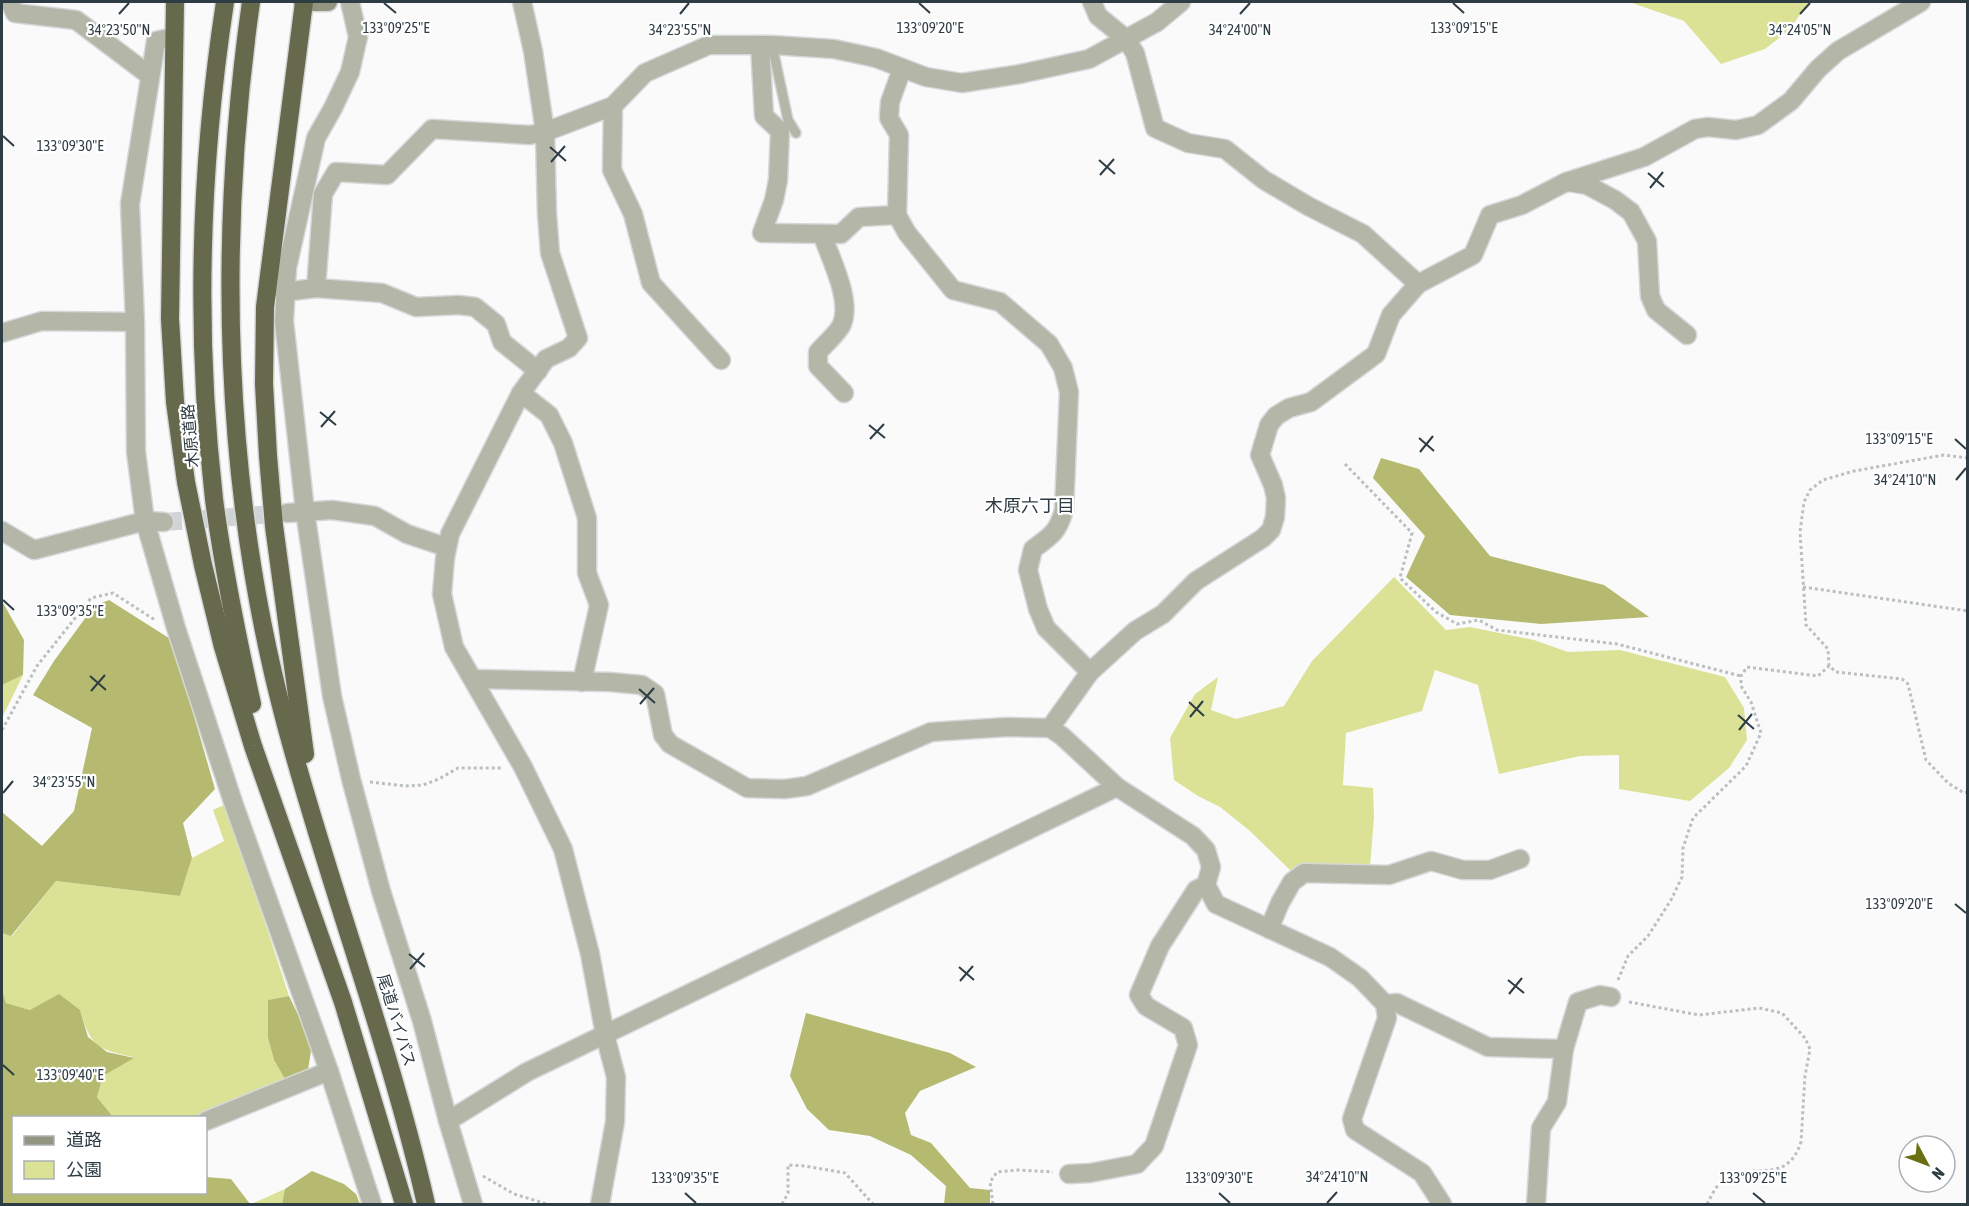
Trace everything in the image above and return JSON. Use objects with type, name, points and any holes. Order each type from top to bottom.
[{"type":"highway","points":[[175,2],[170,319],[175,402],[186,482],[203,566],[223,646],[254,746],[343,1002],[404,1204]]},
{"type":"highway","name":"木原道路","points":[[225,2],[219,37],[207,155],[203,277],[205,383],[214,498],[233,616],[258,732],[294,859]]},
{"type":"highway","points":[[251,2],[234,160],[230,277],[233,389],[243,498],[265,633],[285,723],[322,850]]},
{"type":"highway","points":[[303,2],[265,307],[264,384],[269,468],[285,616],[301,732],[322,850]]},
{"type":"highway","name":"尾道バイパス","points":[[322,850],[399,1095],[426,1204]]},
{"type":"street","points":[[10,2],[15,14],[76,20],[149,75]]},
{"type":"street","points":[[303,2],[327,2]]},
{"type":"street","points":[[350,2],[358,36],[350,72],[316,138],[287,268],[284,292],[296,512],[332,696],[351,779],[381,891],[422,1021],[472,1204]]},
{"type":"street","points":[[522,2],[533,51],[545,132],[546,214],[550,253],[578,338],[569,348],[546,359],[521,393],[450,534],[446,548],[442,594],[454,647],[523,767],[563,849],[590,954],[605,1035],[616,1077],[615,1122],[600,1204]]},
{"type":"street","points":[[1092,2],[1098,16],[1125,38],[1135,53],[1155,128],[1188,143],[1225,149],[1264,180],[1363,234],[1418,284]]},
{"type":"street","points":[[316,288],[323,194],[336,172],[387,175],[432,129],[530,135],[545,132],[614,106],[645,73],[708,45],[766,45],[834,49],[876,58],[926,77],[962,82],[1020,74],[1089,58],[1157,22],[1181,2]]},
{"type":"street","points":[[1050,728],[1090,672],[1135,631],[1163,614],[1196,581],[1263,538],[1271,530],[1275,517],[1276,498],[1260,455],[1269,425],[1276,416],[1289,408],[1311,402],[1376,354],[1391,315],[1418,284],[1473,255],[1490,215],[1522,205],[1566,182],[1644,157],[1695,129],[1708,127],[1736,130],[1758,125],[1791,101],[1818,69],[1838,51],[1921,2]]},
{"type":"street","points":[[173,37],[156,41],[130,204],[135,322],[136,452],[145,521],[176,628],[233,802],[329,1071],[372,1204]]},
{"type":"street","points":[[766,45],[764,116],[780,131],[778,180],[774,200],[762,233],[841,234],[859,217],[897,215]]},
{"type":"street","points":[[902,69],[890,102],[889,118],[899,135],[897,215],[908,233],[953,290],[1000,302],[1050,344],[1063,368],[1069,392],[1064,510],[1060,525],[1033,549],[1028,570],[1038,609],[1046,628],[1090,672]]},
{"type":"street","points":[[614,106],[612,170],[633,214],[651,283],[721,360]]},
{"type":"street","points":[[1566,182],[1587,185],[1615,200],[1631,212],[1647,241],[1650,296],[1656,310],[1687,335]]},
{"type":"street","points":[[822,234],[843,293],[845,312],[842,326],[818,352],[818,366],[844,393]]},
{"type":"street","points":[[284,292],[316,288],[382,293],[416,307],[459,304],[475,307],[496,324],[502,342],[538,371]]},
{"type":"street","points":[[2,333],[42,321],[135,322]]},
{"type":"street","points":[[521,393],[549,415],[563,443],[587,518],[587,573],[599,605],[582,682]]},
{"type":"street","points":[[296,512],[332,510],[375,516],[407,534],[446,548]]},
{"type":"street","points":[[2,531],[34,550],[145,521],[164,522]]},
{"type":"street","points":[[473,679],[642,685],[655,694],[663,735],[670,744],[747,788],[785,789],[807,786],[930,732],[1007,727],[1050,728],[1062,736],[1117,787],[1193,836],[1206,850],[1211,867],[1206,885],[1216,904],[1330,957],[1360,978],[1385,1004],[1387,1018],[1352,1119],[1355,1130],[1422,1173],[1442,1204]]},
{"type":"street","points":[[448,1121],[527,1072],[1117,787]]},
{"type":"street","points":[[1269,929],[1292,882],[1304,873],[1389,874],[1431,861],[1463,870],[1490,870],[1520,859]]},
{"type":"street","points":[[1069,1174],[1090,1173],[1137,1164],[1154,1146],[1188,1045],[1183,1028],[1146,1006],[1139,995],[1160,946],[1196,890],[1206,885]]},
{"type":"street","points":[[1536,1204],[1541,1128],[1557,1102],[1564,1049],[1578,1002],[1600,995],[1611,997]]},
{"type":"street","points":[[1385,1004],[1397,1003],[1488,1047],[1564,1049]]},
{"type":"street","points":[[207,1121],[329,1071]]},
{"type":"lane","points":[[766,45],[788,120],[796,133]]},
{"type":"path","points":[[1968,458],[1944,455],[1854,471],[1823,480],[1810,490],[1804,502],[1800,532],[1806,625],[1828,649],[1829,666],[1836,672],[1902,679],[1908,684],[1926,760],[1948,783],[1964,793],[1968,792]]},
{"type":"path","points":[[1345,464],[1412,533],[1400,578],[1436,612],[1457,624],[1479,620],[1497,630],[1617,644],[1741,676]]},
{"type":"path","points":[[1803,587],[1968,610]]},
{"type":"path","points":[[2,730],[37,666],[91,598],[113,593],[170,629],[176,628]]},
{"type":"path","points":[[1707,1204],[1717,1186],[1726,1178],[1744,1172],[1773,1170],[1790,1161],[1798,1152],[1801,1142],[1805,1076],[1810,1049],[1805,1038],[1782,1013],[1759,1008],[1699,1015],[1636,1004],[1611,997],[1628,956],[1648,936],[1671,900],[1682,877],[1683,848],[1693,819],[1746,766],[1761,733],[1752,702],[1741,686],[1741,676],[1747,667],[1818,676],[1829,666]]},
{"type":"path","points":[[351,779],[406,786],[423,785],[440,779],[458,768],[523,767]]},
{"type":"path","points":[[782,1204],[788,1193],[788,1165],[845,1173],[873,1204]]},
{"type":"path","points":[[462,1171],[471,1169],[514,1194],[547,1204]]},
{"type":"path","points":[[993,1204],[990,1182],[996,1172],[1019,1170],[1069,1174]]},
{"type":"green space","points":[[1629,2],[1809,2],[1789,30],[1765,49],[1721,64],[1684,21]]},
{"type":"green space","points":[[1381,458],[1419,469],[1490,556],[1604,585],[1649,617],[1541,624],[1450,615],[1406,577],[1425,536],[1373,478]]},
{"type":"green space","points":[[1394,577],[1446,630],[1470,627],[1534,640],[1568,652],[1620,650],[1725,677],[1744,708],[1747,740],[1729,768],[1690,801],[1619,789],[1619,755],[1580,756],[1499,774],[1478,685],[1435,670],[1422,711],[1346,733],[1343,785],[1373,788],[1374,817],[1370,867],[1290,870],[1250,831],[1220,807],[1174,780],[1170,738],[1195,694],[1218,677],[1211,710],[1236,719],[1284,706],[1312,661]]},
{"type":"green space","points":[[109,600],[172,640],[215,789],[183,823],[192,858],[180,896],[56,881],[11,936],[2,933],[2,812],[42,846],[74,811],[92,728],[33,695],[54,661],[94,606]]},
{"type":"green space","points":[[2,601],[24,640],[23,675],[2,685]]},
{"type":"green space","points":[[23,675],[2,718],[2,685]]},
{"type":"green space","points":[[226,804],[289,996],[268,1000],[268,1038],[274,1060],[289,1086],[207,1118],[112,1116],[97,1097],[103,1076],[133,1057],[111,1051],[97,1044],[88,1031],[80,1010],[30,1010],[6,1003],[2,990],[2,933],[12,936],[56,881],[180,896],[192,858],[224,841],[213,810]]},
{"type":"green space","points":[[2,990],[6,1003],[30,1010],[59,994],[80,1010],[88,1037],[107,1052],[134,1058],[103,1076],[97,1097],[112,1116],[12,1116],[12,1194],[207,1194],[207,1177],[231,1179],[250,1204],[2,1204]]},
{"type":"green space","points":[[289,996],[312,1044],[308,1070],[289,1086],[274,1060],[268,1038],[268,1000]]},
{"type":"green space","points":[[806,1013],[950,1053],[976,1067],[920,1091],[905,1113],[911,1135],[931,1143],[970,1188],[990,1190],[990,1204],[944,1204],[946,1186],[911,1155],[870,1136],[829,1130],[807,1109],[790,1076]]},
{"type":"green space","points":[[312,1171],[344,1184],[356,1194],[360,1204],[282,1204],[285,1189]]},
{"type":"green space","points":[[285,1189],[282,1204],[251,1204]]},
{"type":"tunnel","points":[[164,522],[287,513]]},
{"type":"district","name":"木原六丁目","points":[[1030,505]]}]
